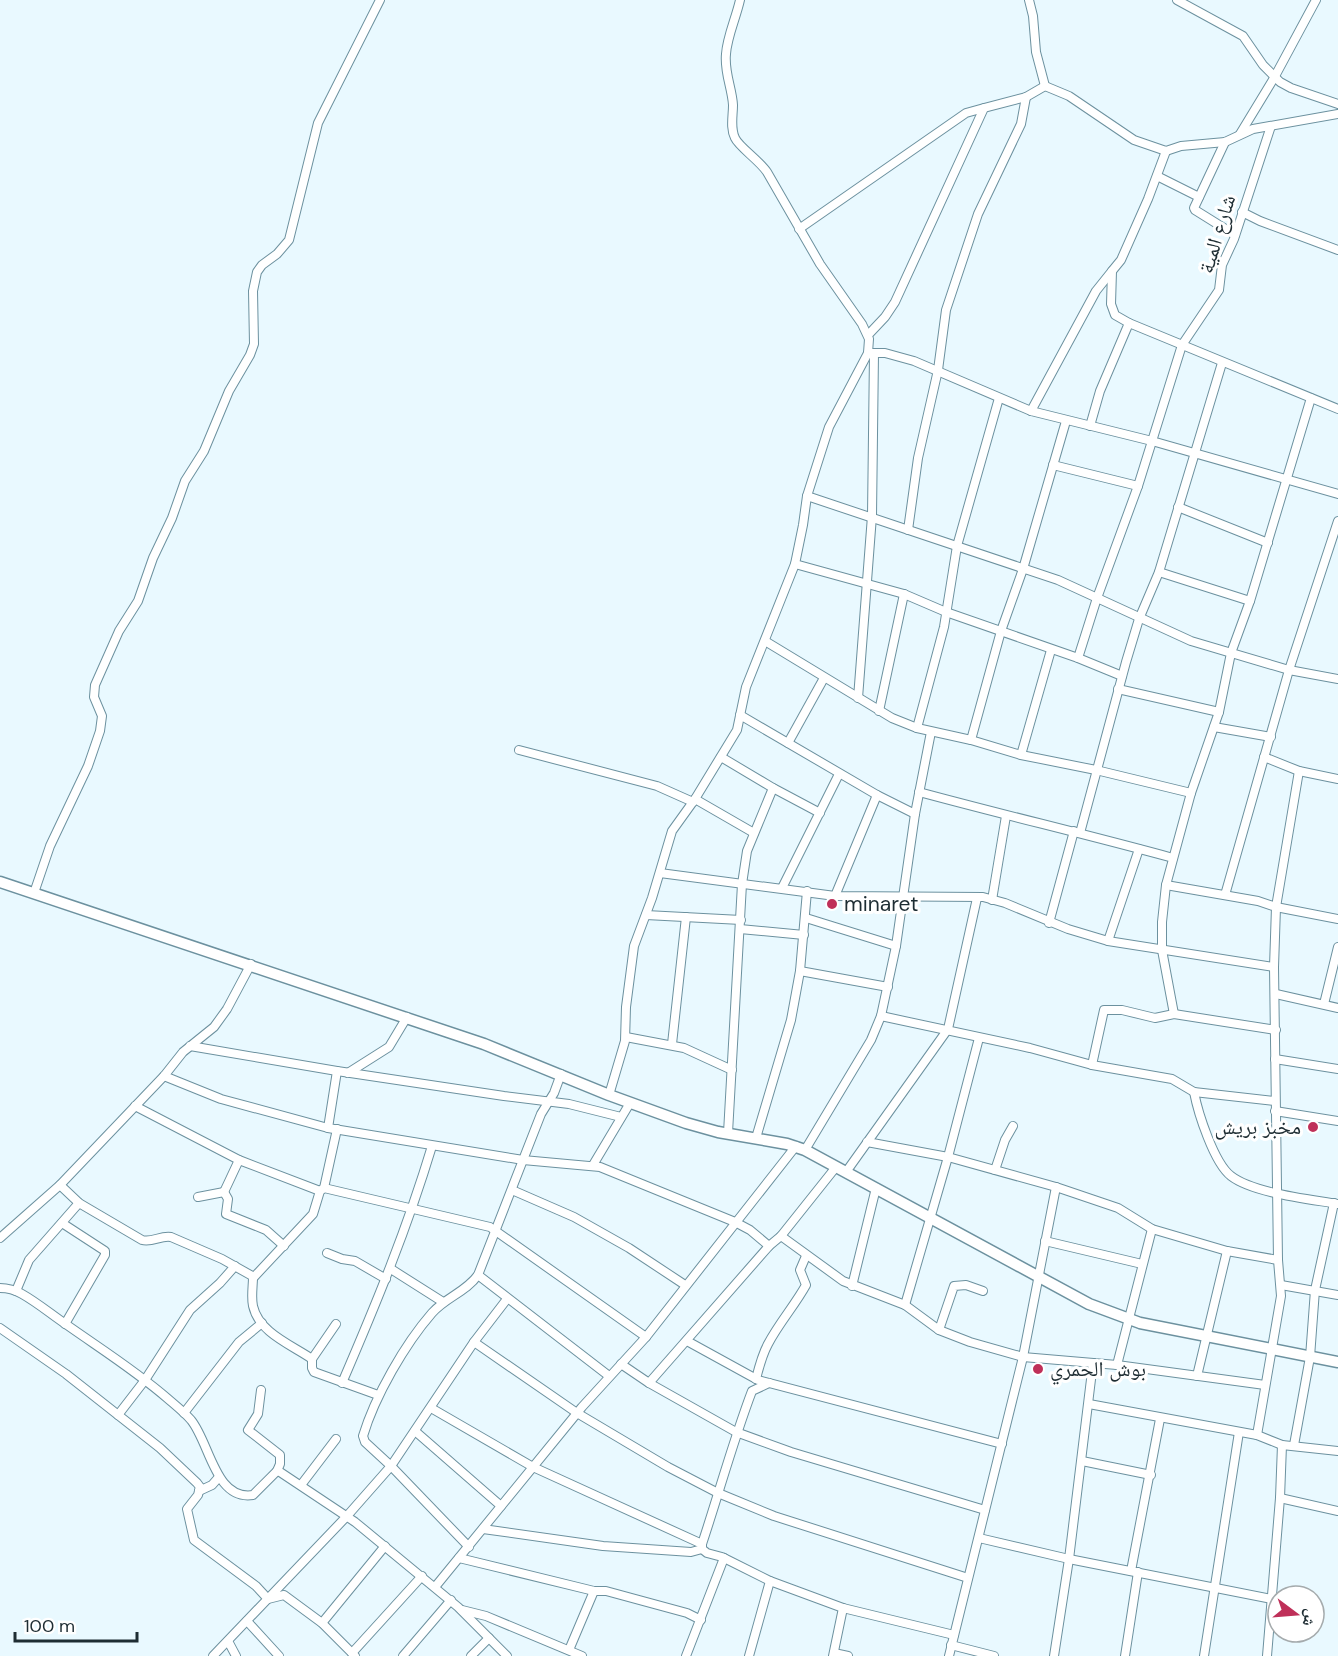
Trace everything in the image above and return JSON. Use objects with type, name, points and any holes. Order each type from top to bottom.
[{"type":"street","points":[[34,893],[50,846],[88,766],[100,731],[102,717],[94,696],[95,686],[119,631],[138,601],[185,481],[204,451],[229,391],[250,355],[254,338],[254,279],[262,265],[277,254],[289,240],[318,123],[380,0]]},
{"type":"street","points":[[740,0],[726,53],[727,74],[732,89],[732,122],[735,138],[761,163],[799,229],[868,335],[871,353],[872,516],[858,698]]},
{"type":"street","points":[[1029,0],[1033,16],[1036,52],[1045,86]]},
{"type":"street","points":[[1177,0],[1243,36],[1274,78],[1291,88],[1338,104]]},
{"type":"street","points":[[1240,134],[1274,78],[1316,0]]},
{"type":"street","points":[[799,229],[966,113],[1026,97],[1045,86]]},
{"type":"street","points":[[1045,86],[1070,96],[1134,140],[1166,151],[1181,146],[1225,142],[1253,129],[1338,114]]},
{"type":"street","points":[[908,530],[918,458],[938,370],[946,310],[978,214],[1021,124],[1026,97]]},
{"type":"street","points":[[868,335],[895,302],[984,108]]},
{"type":"street","name":"شارع المية","points":[[1078,658],[1097,598],[1138,486],[1182,345],[1219,290],[1222,266],[1235,235],[1271,126]]},
{"type":"street","points":[[1225,142],[1194,204],[1195,210],[1235,235]]},
{"type":"street","points":[[1031,411],[1096,291],[1121,260],[1166,151]]},
{"type":"street","points":[[1157,176],[1199,197]]},
{"type":"street","points":[[1242,212],[1338,250]]},
{"type":"street","points":[[1112,271],[1111,304],[1115,315],[1222,363],[1338,409]]},
{"type":"street","points":[[1090,426],[1100,391],[1129,323]]},
{"type":"street","points":[[871,353],[897,355],[938,370],[1031,411],[1152,441],[1338,494]]},
{"type":"street","points":[[609,1095],[626,1037],[625,1014],[634,946],[672,831],[737,730],[742,696],[795,564],[807,496],[832,419],[871,353]]},
{"type":"street","points":[[1049,923],[1139,619],[1159,572],[1222,363]]},
{"type":"street","points":[[916,728],[946,612],[957,546],[999,398]]},
{"type":"street","points":[[1174,1014],[1162,950],[1166,885],[1191,793],[1219,712],[1231,653],[1250,601],[1311,398]]},
{"type":"street","points":[[971,740],[1001,631],[1023,569],[1066,421]]},
{"type":"street","points":[[1053,465],[1138,486]]},
{"type":"street","points":[[807,496],[1058,580],[1191,641],[1289,670],[1338,679]]},
{"type":"street","points":[[1178,507],[1268,543]]},
{"type":"street","points":[[1225,896],[1289,670],[1338,520]]},
{"type":"street","points":[[795,564],[904,594],[946,612],[1078,658],[1122,676]]},
{"type":"street","points":[[1159,572],[1250,601]]},
{"type":"street","points":[[879,711],[904,594]]},
{"type":"street","points":[[765,641],[879,711],[916,728],[971,740],[1021,755],[1191,793]]},
{"type":"street","points":[[1021,755],[1051,650]]},
{"type":"street","points":[[788,743],[824,678]]},
{"type":"street","points":[[1118,689],[1219,712]]},
{"type":"street","points":[[740,715],[839,774],[915,814]]},
{"type":"street","points":[[1214,727],[1271,737]]},
{"type":"street","points":[[435,1587],[577,1413],[646,1337],[735,1222],[800,1148],[871,1040],[881,1016],[896,946],[915,814],[931,732]]},
{"type":"street","points":[[519,750],[657,786],[694,800],[754,833]]},
{"type":"street","points":[[721,757],[820,813]]},
{"type":"street","points":[[1264,758],[1299,771],[1338,779]]},
{"type":"street","points":[[1257,1435],[1281,1285],[1276,1194],[1274,967],[1276,907],[1299,771]]},
{"type":"street","points":[[782,888],[839,774]]},
{"type":"street","points":[[728,1133],[742,884],[747,851],[773,788]]},
{"type":"street","points":[[920,792],[1173,858]]},
{"type":"street","points":[[835,896],[877,795]]},
{"type":"street","points":[[992,900],[1006,816]]},
{"type":"street","points":[[1108,941],[1139,849]]},
{"type":"street","points":[[660,873],[835,896],[992,900],[1005,903],[1049,923],[1108,941],[1274,967]]},
{"type":"street","points":[[0,882],[251,964],[484,1044],[609,1095],[686,1123],[800,1148],[1038,1277],[1100,1309],[1129,1320],[1338,1362]]},
{"type":"street","points":[[1166,885],[1258,901],[1276,907],[1338,919]]},
{"type":"street","points":[[756,1138],[786,1040],[800,971],[807,891]]},
{"type":"street","points":[[649,1383],[770,1246],[867,1142],[948,1029],[977,898]]},
{"type":"street","points":[[646,915],[686,917],[804,935]]},
{"type":"street","points":[[672,1044],[686,917]]},
{"type":"street","points":[[806,918],[896,946]]},
{"type":"street","points":[[1324,1004],[1338,947]]},
{"type":"street","points":[[0,1238],[60,1185],[190,1046],[214,1028],[251,964]]},
{"type":"street","points":[[800,971],[888,987]]},
{"type":"street","points":[[1276,994],[1338,1008]]},
{"type":"street","points":[[1092,1065],[1104,1010],[1122,1010],[1155,1018],[1174,1014],[1276,1030]]},
{"type":"street","points":[[881,1016],[1030,1048],[1092,1065],[1172,1079],[1194,1092],[1275,1101]]},
{"type":"street","points":[[348,1073],[389,1047],[407,1017]]},
{"type":"street","points":[[626,1037],[672,1044],[693,1051],[732,1070]]},
{"type":"street","points":[[905,1305],[948,1157],[979,1038]]},
{"type":"street","points":[[190,1046],[348,1073],[569,1104],[621,1117]]},
{"type":"street","points":[[1275,1059],[1338,1069]]},
{"type":"street","points":[[312,1359],[276,1337],[262,1323],[252,1303],[253,1277],[313,1214],[322,1189],[332,1129],[336,1071]]},
{"type":"street","points":[[469,1547],[392,1466],[363,1440],[364,1432],[378,1395],[423,1326],[443,1302],[465,1290],[478,1275],[523,1160],[548,1101],[558,1086],[561,1074]]},
{"type":"street","points":[[164,1076],[220,1099],[332,1129],[523,1160],[594,1165],[735,1222],[750,1230],[770,1246]]},
{"type":"street","points":[[1194,1092],[1201,1122],[1224,1169],[1239,1181],[1276,1194],[1336,1203],[1315,1290],[1310,1358],[1294,1445]]},
{"type":"street","points":[[594,1165],[630,1102]]},
{"type":"street","points":[[135,1106],[239,1160],[322,1189],[482,1224],[496,1230],[646,1337]]},
{"type":"street","points":[[1275,1111],[1338,1121]]},
{"type":"street","points":[[995,1170],[1005,1140],[1013,1126]]},
{"type":"street","points":[[867,1142],[948,1157],[1056,1187],[1118,1208],[1152,1229],[1227,1251],[1278,1260]]},
{"type":"street","points":[[342,1383],[391,1269],[432,1146]]},
{"type":"street","points":[[224,1192],[239,1160]]},
{"type":"street","points":[[60,1185],[79,1203],[142,1240],[150,1241],[168,1237],[235,1266],[253,1277]]},
{"type":"street","points":[[949,1656],[1023,1356],[1056,1187]]},
{"type":"street","points":[[852,1286],[876,1188]]},
{"type":"street","points":[[512,1190],[574,1217],[629,1248],[685,1285]]},
{"type":"street","points":[[198,1197],[224,1192]]},
{"type":"street","points":[[224,1192],[228,1199],[226,1214],[266,1230],[284,1246]]},
{"type":"street","points":[[16,1291],[29,1260],[79,1203]]},
{"type":"street","points":[[62,1223],[105,1251],[105,1255],[65,1324]]},
{"type":"street","points":[[1117,1365],[1152,1229]]},
{"type":"street","points":[[781,1236],[806,1256],[852,1286],[905,1305],[939,1330],[970,1342],[1023,1356],[1117,1365],[1265,1385]]},
{"type":"street","points":[[1045,1241],[1142,1264]]},
{"type":"street","points":[[1197,1376],[1227,1251]]},
{"type":"street","points":[[327,1253],[355,1261],[386,1279]]},
{"type":"street","points":[[756,1379],[767,1345],[779,1324],[794,1307],[806,1285],[800,1270],[806,1256]]},
{"type":"street","points":[[118,1415],[145,1380],[190,1310],[235,1266]]},
{"type":"street","points":[[391,1269],[443,1302]]},
{"type":"street","points":[[478,1275],[609,1376]]},
{"type":"street","points":[[939,1330],[954,1286],[966,1285],[983,1290]]},
{"type":"street","points":[[1281,1285],[1338,1295]]},
{"type":"street","points":[[0,1288],[16,1291],[47,1309],[145,1380],[184,1413],[195,1426],[219,1477],[230,1490],[248,1496],[253,1495],[277,1471],[280,1464],[280,1455],[248,1430],[258,1414],[261,1390]]},
{"type":"street","points":[[213,1656],[392,1466],[474,1342],[507,1299]]},
{"type":"street","points":[[184,1413],[239,1342],[262,1323]]},
{"type":"street","points":[[336,1324],[312,1359],[314,1372],[378,1395]]},
{"type":"street","points":[[0,1328],[66,1374],[173,1459],[197,1483],[199,1491]]},
{"type":"street","points":[[687,1341],[756,1379],[1002,1444]]},
{"type":"street","points":[[474,1342],[577,1413],[668,1467],[718,1493],[774,1516],[968,1578]]},
{"type":"street","points":[[1054,1656],[1082,1461],[1093,1363]]},
{"type":"street","points":[[621,1364],[649,1383],[736,1432],[791,1452],[985,1510]]},
{"type":"street","points":[[483,1529],[603,1546],[690,1552],[702,1546],[736,1432],[752,1391],[769,1383]]},
{"type":"street","points":[[1089,1404],[1160,1419],[1257,1435],[1282,1445],[1338,1450]]},
{"type":"street","points":[[431,1408],[533,1467],[702,1546],[707,1552],[770,1581],[843,1608],[954,1635]]},
{"type":"street","points":[[1125,1656],[1135,1572],[1160,1419]]},
{"type":"street","points":[[415,1431],[501,1506]]},
{"type":"street","points":[[1204,1656],[1239,1432]]},
{"type":"street","points":[[302,1485],[336,1439]]},
{"type":"street","points":[[1273,1584],[1282,1445]]},
{"type":"street","points":[[1082,1461],[1151,1475]]},
{"type":"street","points":[[277,1471],[347,1516],[422,1576],[462,1610],[507,1656]]},
{"type":"street","points":[[219,1477],[212,1485],[199,1491],[187,1509],[194,1540],[256,1586],[268,1599]]},
{"type":"street","points":[[1280,1498],[1338,1511]]},
{"type":"street","points":[[979,1538],[1266,1598]]},
{"type":"street","points":[[322,1623],[384,1546]]},
{"type":"street","points":[[459,1558],[594,1591],[606,1591],[687,1613],[701,1620]]},
{"type":"street","points":[[686,1656],[724,1558]]},
{"type":"street","points":[[268,1599],[284,1595],[322,1623],[353,1655],[422,1576]]},
{"type":"street","points":[[749,1656],[770,1581]]},
{"type":"street","points":[[569,1650],[594,1591]]},
{"type":"street","points":[[403,1656],[451,1600]]},
{"type":"street","points":[[843,1608],[833,1655],[848,1656]]},
{"type":"street","points":[[462,1610],[486,1616],[582,1656]]},
{"type":"street","points":[[247,1621],[279,1656]]},
{"type":"street","points":[[471,1656],[489,1638]]},
{"type":"street","points":[[228,1641],[236,1656]]},
{"type":"street","points":[[951,1645],[994,1656]]},
{"type":"place","name":"minaret","points":[[832,904]]},
{"type":"place","name":"مخبز بريش","points":[[1313,1127]]},
{"type":"place","name":"بوش الحمري","points":[[1038,1369]]}]
